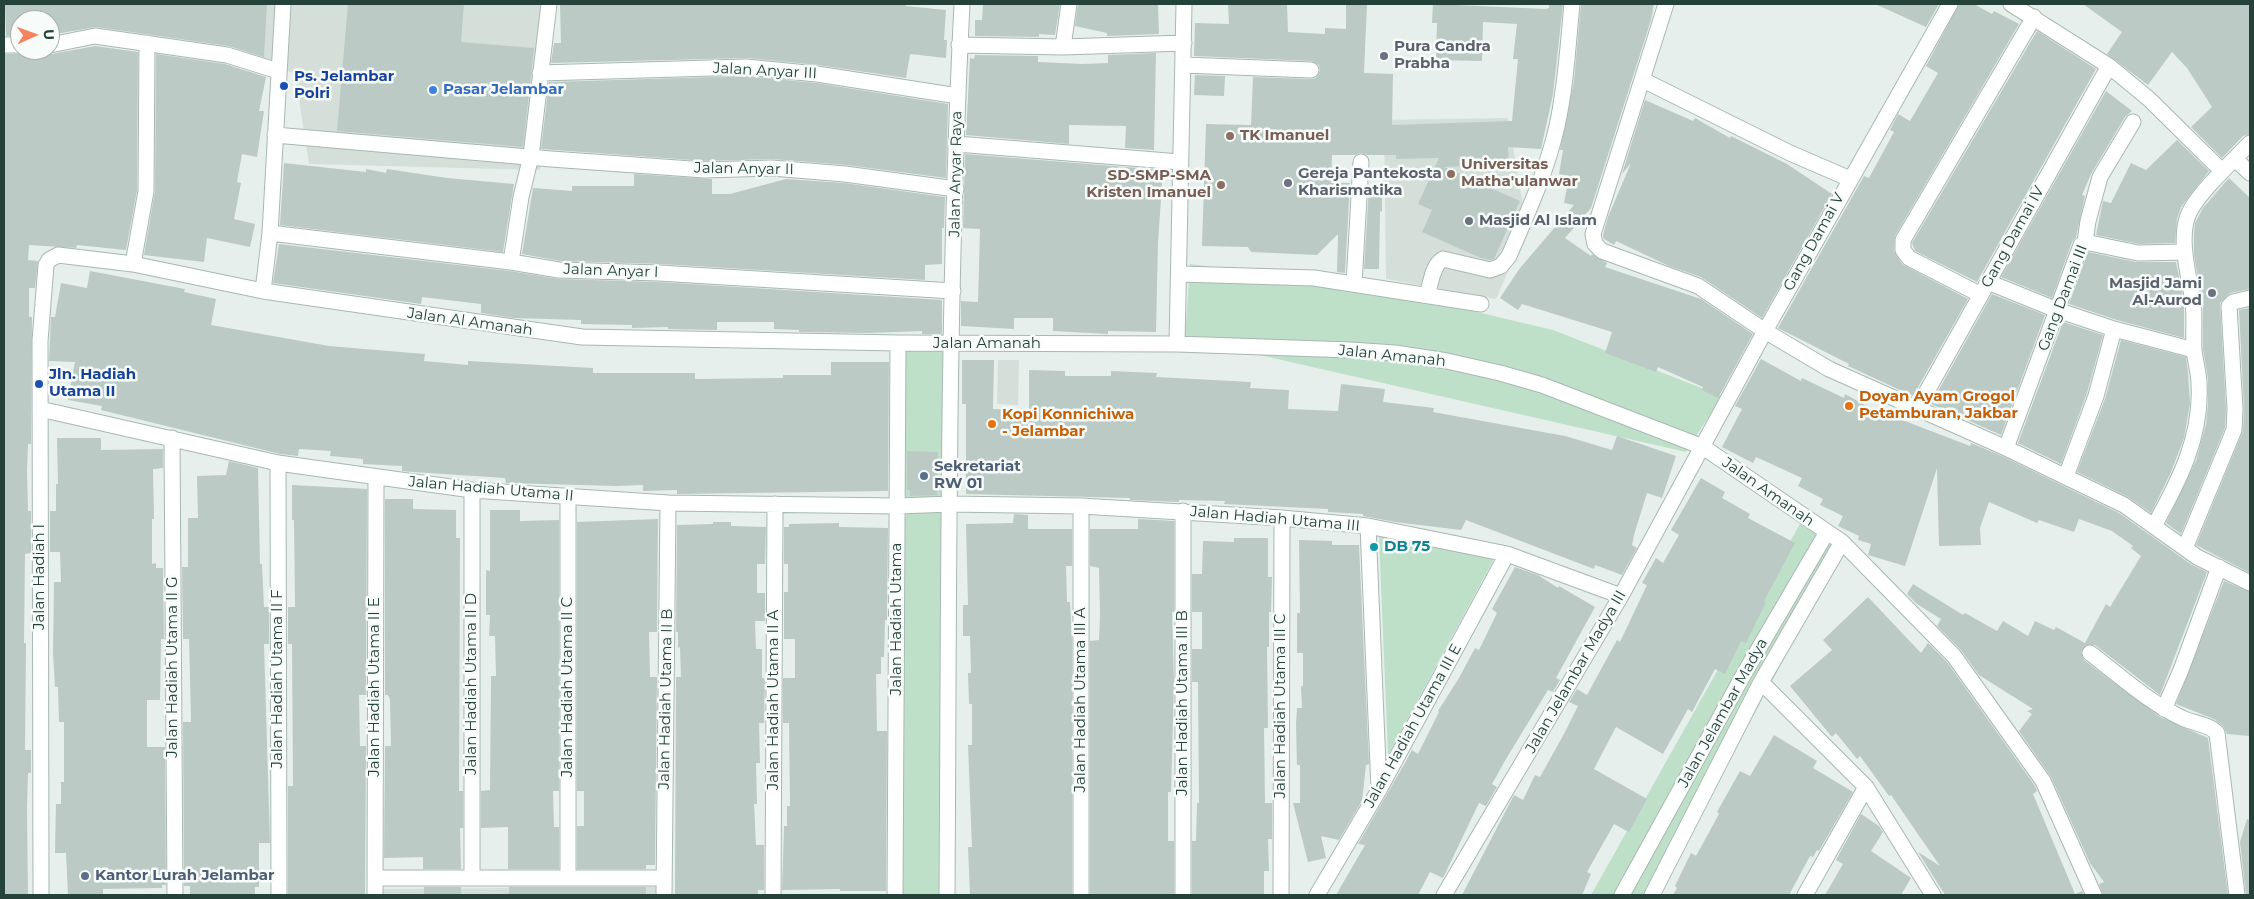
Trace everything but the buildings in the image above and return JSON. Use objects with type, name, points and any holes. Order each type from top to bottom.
[{"type":"street","points":[[262,291],[270,233],[278,70],[284,4]]},
{"type":"street","points":[[511,262],[520,197],[531,156],[549,4]]},
{"type":"street","name":"Jalan Anyar Raya","points":[[952,344],[962,4]]},
{"type":"street","points":[[1063,47],[1069,4]]},
{"type":"street","points":[[1177,344],[1180,274],[1180,162],[1184,65],[1184,4]]},
{"type":"street","points":[[1427,295],[1438,262],[1443,259],[1490,270],[1501,266],[1509,256],[1551,151],[1558,125],[1564,87],[1572,4]]},
{"type":"street","points":[[1666,4],[1593,234],[1595,244],[1602,251],[1698,286],[1829,369],[2006,448],[2124,505],[2197,557],[2250,583]]},
{"type":"street","name":"Gang Damai V","points":[[1703,447],[1765,330],[1928,39],[1950,4]]},
{"type":"street","points":[[2012,4],[2109,66],[2148,99],[2222,171]]},
{"type":"street","points":[[2034,17],[1903,240],[1903,250],[1909,258],[1985,288],[2114,329],[2194,350]]},
{"type":"street","points":[[60,43],[95,36],[227,55],[278,70]]},
{"type":"street","points":[[133,264],[146,191],[147,43]]},
{"type":"street","points":[[960,45],[1063,47],[1184,44]]},
{"type":"street","points":[[1184,65],[1311,70]]},
{"type":"street","name":"Gang Damai IV","points":[[1917,409],[2109,66]]},
{"type":"street","name":"Jalan Anyar III","points":[[540,73],[746,67],[817,74],[958,96]]},
{"type":"street","points":[[1643,80],[1790,153],[1850,178]]},
{"type":"street","name":"Gang Damai III","points":[[2006,448],[2081,245],[2085,242],[2088,221],[2100,177],[2133,122]]},
{"type":"street","name":"Jalan Anyar II","points":[[275,135],[705,170],[772,168],[845,174],[956,189]]},
{"type":"street","points":[[2154,526],[2174,490],[2190,453],[2195,434],[2199,384],[2194,350],[2193,303],[2185,252],[2185,230],[2189,212],[2222,171],[2250,143]]},
{"type":"street","points":[[957,144],[1180,162]]},
{"type":"street","points":[[2235,159],[2250,174]]},
{"type":"street","points":[[1354,284],[1361,162]]},
{"type":"street","name":"Jalan Anyar I","points":[[270,233],[511,262],[559,270],[658,273],[953,291]]},
{"type":"street","points":[[2085,242],[2138,253],[2185,252]]},
{"type":"street","name":"Jalan Al Amanah","points":[[49,260],[58,255],[133,264],[262,291],[582,338],[898,343]]},
{"type":"street","name":"Jalan Hadiah I","points":[[41,895],[40,341],[44,277],[49,260]]},
{"type":"street","points":[[1180,274],[1314,278],[1482,304]]},
{"type":"street","points":[[2185,548],[2234,430],[2235,408],[2229,306],[2233,302],[2250,298]]},
{"type":"street","points":[[2066,476],[2096,396],[2114,329]]},
{"type":"street","name":"Jalan Amanah","points":[[898,343],[1177,344],[1395,353],[1447,361],[1500,373],[1549,388],[1703,447],[1842,542],[1954,656],[2043,781],[2094,895]]},
{"type":"street","name":"Jalan Hadiah Utama","points":[[895,895],[898,343]]},
{"type":"street","points":[[947,895],[952,344]]},
{"type":"street","name":"Jalan Hadiah Utama II","points":[[40,410],[278,463],[472,490],[668,503],[898,506],[950,504]]},
{"type":"street","name":"Jalan Hadiah Utama II G","points":[[172,438],[175,895]]},
{"type":"street","name":"Jalan Jelambar Madya III","points":[[1444,895],[1621,596],[1703,447]]},
{"type":"street","name":"Jalan Hadiah Utama II F","points":[[278,463],[279,895]]},
{"type":"street","name":"Jalan Hadiah Utama II E","points":[[375,895],[376,478]]},
{"type":"street","name":"Jalan Hadiah Utama II D","points":[[472,490],[472,878]]},
{"type":"street","name":"Jalan Hadiah Utama II C","points":[[568,497],[568,878]]},
{"type":"street","name":"Jalan Hadiah Utama II B","points":[[664,895],[668,503]]},
{"type":"street","name":"Jalan Hadiah Utama II A","points":[[773,895],[775,504]]},
{"type":"street","name":"Jalan Hadiah Utama III","points":[[950,504],[1081,506],[1183,511],[1368,526],[1507,554],[1621,596]]},
{"type":"street","name":"Jalan Hadiah Utama III A","points":[[1081,506],[1081,895]]},
{"type":"street","name":"Jalan Hadiah Utama III B","points":[[1183,511],[1183,895]]},
{"type":"street","name":"Jalan Hadiah Utama III C","points":[[1281,895],[1282,518]]},
{"type":"street","points":[[1368,526],[1379,790]]},
{"type":"street","name":"Jalan Jelambar Madya","points":[[1622,895],[1745,672],[1827,532]]},
{"type":"street","name":"Jalan Jelambar Madya","points":[[1652,895],[1760,682],[1842,542]]},
{"type":"street","name":"Jalan Hadiah Utama III E","points":[[1317,895],[1379,790],[1507,554]]},
{"type":"street","points":[[2164,709],[2181,670],[2218,568]]},
{"type":"street","points":[[2090,652],[2164,709],[2190,722],[2214,729],[2219,736],[2237,895]]},
{"type":"street","points":[[1760,682],[1866,787],[1930,893]]},
{"type":"street","points":[[1805,895],[1866,787]]},
{"type":"street","points":[[375,878],[664,878]]},
{"type":"shaded area","points":[[138,4],[549,4],[540,170],[309,164],[295,74]]},
{"type":"shaded area","name":"Universitas Matha'ulanwar","points":[[1508,118],[1527,228],[1496,299],[1386,279],[1384,120]]},
{"type":"shaded area","points":[[998,360],[1019,360],[1018,405],[997,404]]},
{"type":"shaded area","points":[[657,887],[657,895],[383,895],[383,889]]},
{"type":"green space","points":[[1190,264],[1248,272],[1330,288],[1464,309],[1553,330],[1722,396],[1686,452],[1185,338]]},
{"type":"green space","points":[[949,350],[947,895],[899,895],[903,351]]},
{"type":"green space","points":[[1800,524],[1844,546],[1658,895],[1591,895]]},
{"type":"green space","points":[[1379,536],[1494,559],[1388,755]]},
{"type":"place","name":"Pura Candra Prabha","points":[[1384,56]]},
{"type":"place","name":"Ps. Jelambar Polri","points":[[284,86]]},
{"type":"place","name":"Pasar Jelambar","points":[[433,90]]},
{"type":"place","name":"TK Imanuel","points":[[1230,136]]},
{"type":"place","name":"Universitas Matha'ulanwar","points":[[1451,174]]},
{"type":"place","name":"Gereja Pantekosta Kharismatika","points":[[1288,183]]},
{"type":"place","name":"SD-SMP-SMA Kristen Imanuel","points":[[1221,185]]},
{"type":"place","name":"Masjid Al Islam","points":[[1469,221]]},
{"type":"place","name":"Masjid Jami Al-Aurod","points":[[2212,293]]},
{"type":"place","name":"Jln. Hadiah Utama II","points":[[39,384]]},
{"type":"place","name":"Doyan Ayam Grogol Petamburan, Jakbar","points":[[1849,406]]},
{"type":"place","name":"Kopi Konnichiwa - Jelambar","points":[[992,424]]},
{"type":"place","name":"Sekretariat RW 01","points":[[924,476]]},
{"type":"place","name":"DB 75","points":[[1374,547]]},
{"type":"place","name":"Kantor Lurah Jelambar","points":[[85,876]]}]
